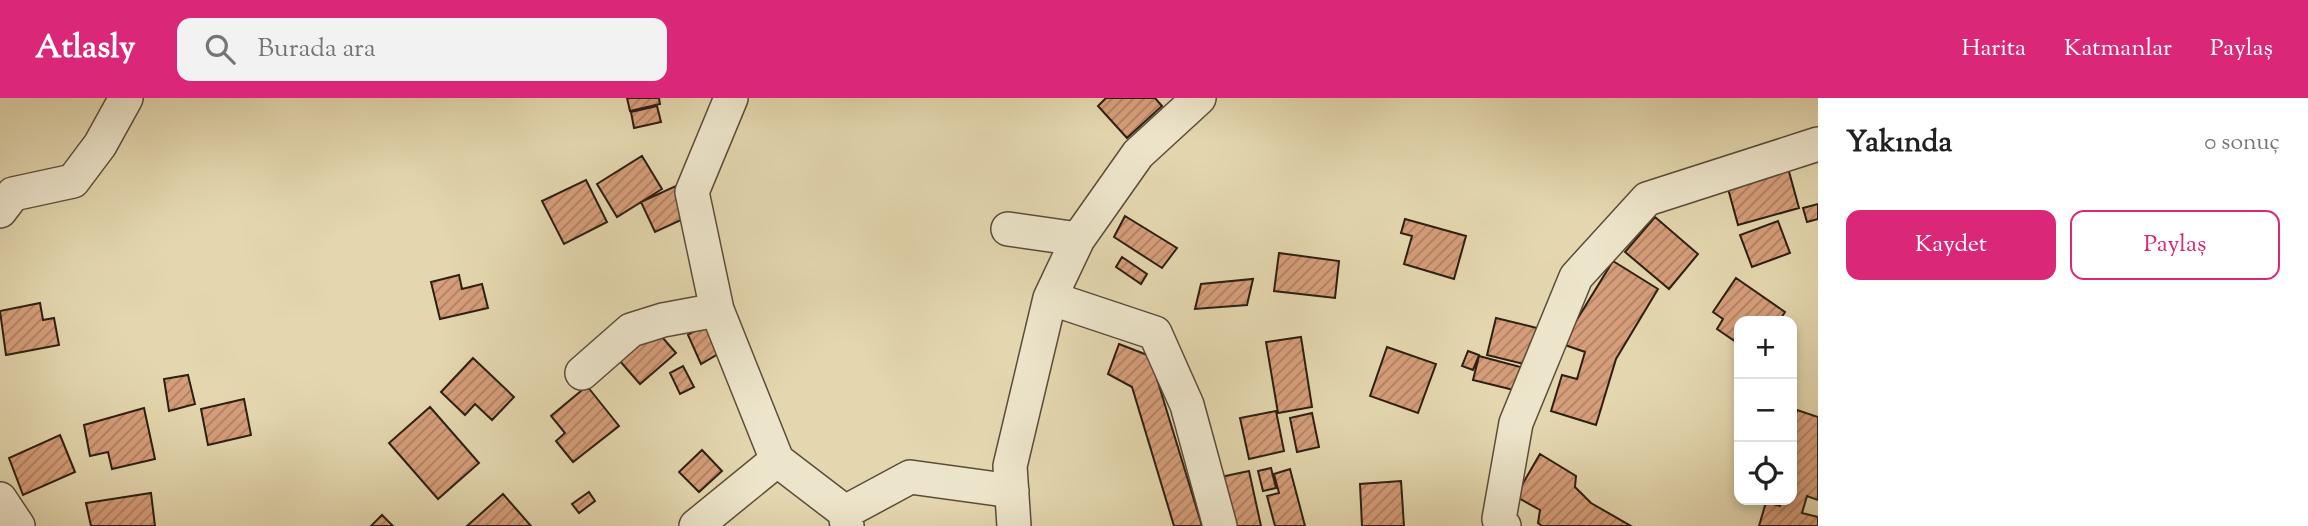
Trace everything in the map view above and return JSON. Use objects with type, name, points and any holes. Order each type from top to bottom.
[{"type":"street","points":[[0,211],[13,194],[73,181],[100,145],[125,98]]},
{"type":"street","points":[[731,98],[692,192],[717,310],[777,460],[846,519],[910,477],[1012,491]]},
{"type":"street","points":[[1014,526],[1010,466],[1050,298],[1078,239],[1138,154],[1199,98]]},
{"type":"street","points":[[1500,524],[1516,423],[1576,277],[1647,199],[1818,144]]},
{"type":"street","points":[[1008,229],[1078,239]]},
{"type":"street","points":[[1050,298],[1155,333],[1187,405],[1220,526]]},
{"type":"street","points":[[582,373],[631,330],[663,320],[717,310]]},
{"type":"street","points":[[695,526],[777,460]]},
{"type":"street","points":[[0,499],[18,526]]},
{"type":"building","points":[[627,98],[659,98],[660,104],[630,111]]},
{"type":"building","points":[[1106,98],[1155,98],[1162,106],[1127,138],[1098,106]]},
{"type":"building","points":[[657,106],[661,122],[634,128],[631,112]]},
{"type":"building","points":[[642,156],[662,189],[617,217],[597,184]]},
{"type":"building","points":[[1788,168],[1799,208],[1738,225],[1727,185]]},
{"type":"building","points":[[586,180],[607,222],[564,244],[542,201]]},
{"type":"building","points":[[678,185],[692,215],[655,232],[641,202]]},
{"type":"building","points":[[1818,204],[1818,219],[1807,222],[1803,208]]},
{"type":"building","points":[[1125,216],[1177,248],[1162,268],[1114,237]]},
{"type":"building","points":[[1655,217],[1698,254],[1669,289],[1625,252]]},
{"type":"building","points":[[1405,219],[1466,236],[1454,279],[1404,264],[1412,236],[1401,233]]},
{"type":"building","points":[[1778,221],[1790,253],[1752,267],[1740,235]]},
{"type":"building","points":[[1279,253],[1339,261],[1335,298],[1274,291]]},
{"type":"building","points":[[1122,257],[1147,274],[1141,284],[1116,267]]},
{"type":"building","points":[[1613,261],[1658,289],[1616,359],[1596,425],[1551,411],[1562,375],[1577,379],[1585,352],[1562,344]]},
{"type":"building","points":[[459,275],[462,289],[482,284],[488,308],[440,319],[431,282]]},
{"type":"building","points":[[1736,278],[1785,312],[1782,316],[1734,316],[1734,341],[1717,329],[1723,319],[1713,312]]},
{"type":"building","points":[[1253,279],[1247,305],[1195,309],[1201,284]]},
{"type":"building","points":[[40,303],[43,320],[54,318],[59,345],[6,355],[0,311]]},
{"type":"building","points":[[1496,318],[1541,329],[1532,366],[1487,355]]},
{"type":"building","points":[[709,323],[718,354],[701,364],[688,335]]},
{"type":"building","points":[[655,329],[676,353],[640,384],[619,360]]},
{"type":"building","points":[[1301,337],[1312,407],[1278,413],[1266,342]]},
{"type":"building","points":[[1119,344],[1150,356],[1202,526],[1174,526],[1132,387],[1108,374]]},
{"type":"building","points":[[1387,347],[1436,364],[1418,413],[1370,396]]},
{"type":"building","points":[[1468,351],[1479,355],[1473,370],[1462,366]]},
{"type":"building","points":[[1479,356],[1528,369],[1522,392],[1473,380]]},
{"type":"building","points":[[473,358],[514,397],[492,420],[475,404],[465,415],[441,392]]},
{"type":"building","points":[[683,366],[694,387],[680,394],[670,373]]},
{"type":"building","points":[[188,375],[195,404],[169,411],[164,379]]},
{"type":"building","points":[[587,386],[619,426],[573,462],[556,441],[565,433],[551,416]]},
{"type":"building","points":[[244,399],[251,435],[208,445],[201,409]]},
{"type":"building","points":[[430,407],[479,463],[438,499],[389,443]]},
{"type":"building","points":[[144,408],[155,459],[112,469],[108,452],[90,456],[84,425]]},
{"type":"building","points":[[1797,410],[1818,417],[1818,500],[1807,496],[1802,513],[1818,517],[1818,526],[1759,526],[1765,505],[1797,505]]},
{"type":"building","points":[[1276,411],[1284,451],[1249,459],[1240,418]]},
{"type":"building","points":[[1312,413],[1319,447],[1297,452],[1290,418]]},
{"type":"building","points":[[60,435],[75,472],[23,495],[9,458]]},
{"type":"building","points":[[702,450],[722,471],[699,492],[679,472]]},
{"type":"building","points":[[1540,454],[1576,476],[1575,487],[1591,503],[1631,526],[1542,526],[1538,523],[1540,510],[1513,495]]},
{"type":"building","points":[[1271,468],[1276,488],[1263,491],[1258,471]]},
{"type":"building","points":[[1290,469],[1305,526],[1275,526],[1267,496],[1279,493],[1274,474]]},
{"type":"building","points":[[1249,471],[1261,526],[1225,526],[1211,479]]},
{"type":"building","points":[[1401,481],[1404,526],[1362,526],[1360,484]]},
{"type":"building","points":[[589,492],[595,501],[579,513],[572,504]]},
{"type":"building","points":[[151,493],[155,526],[91,526],[86,503]]},
{"type":"building","points":[[503,494],[531,526],[467,526]]},
{"type":"building","points":[[382,515],[393,526],[371,526]]}]
